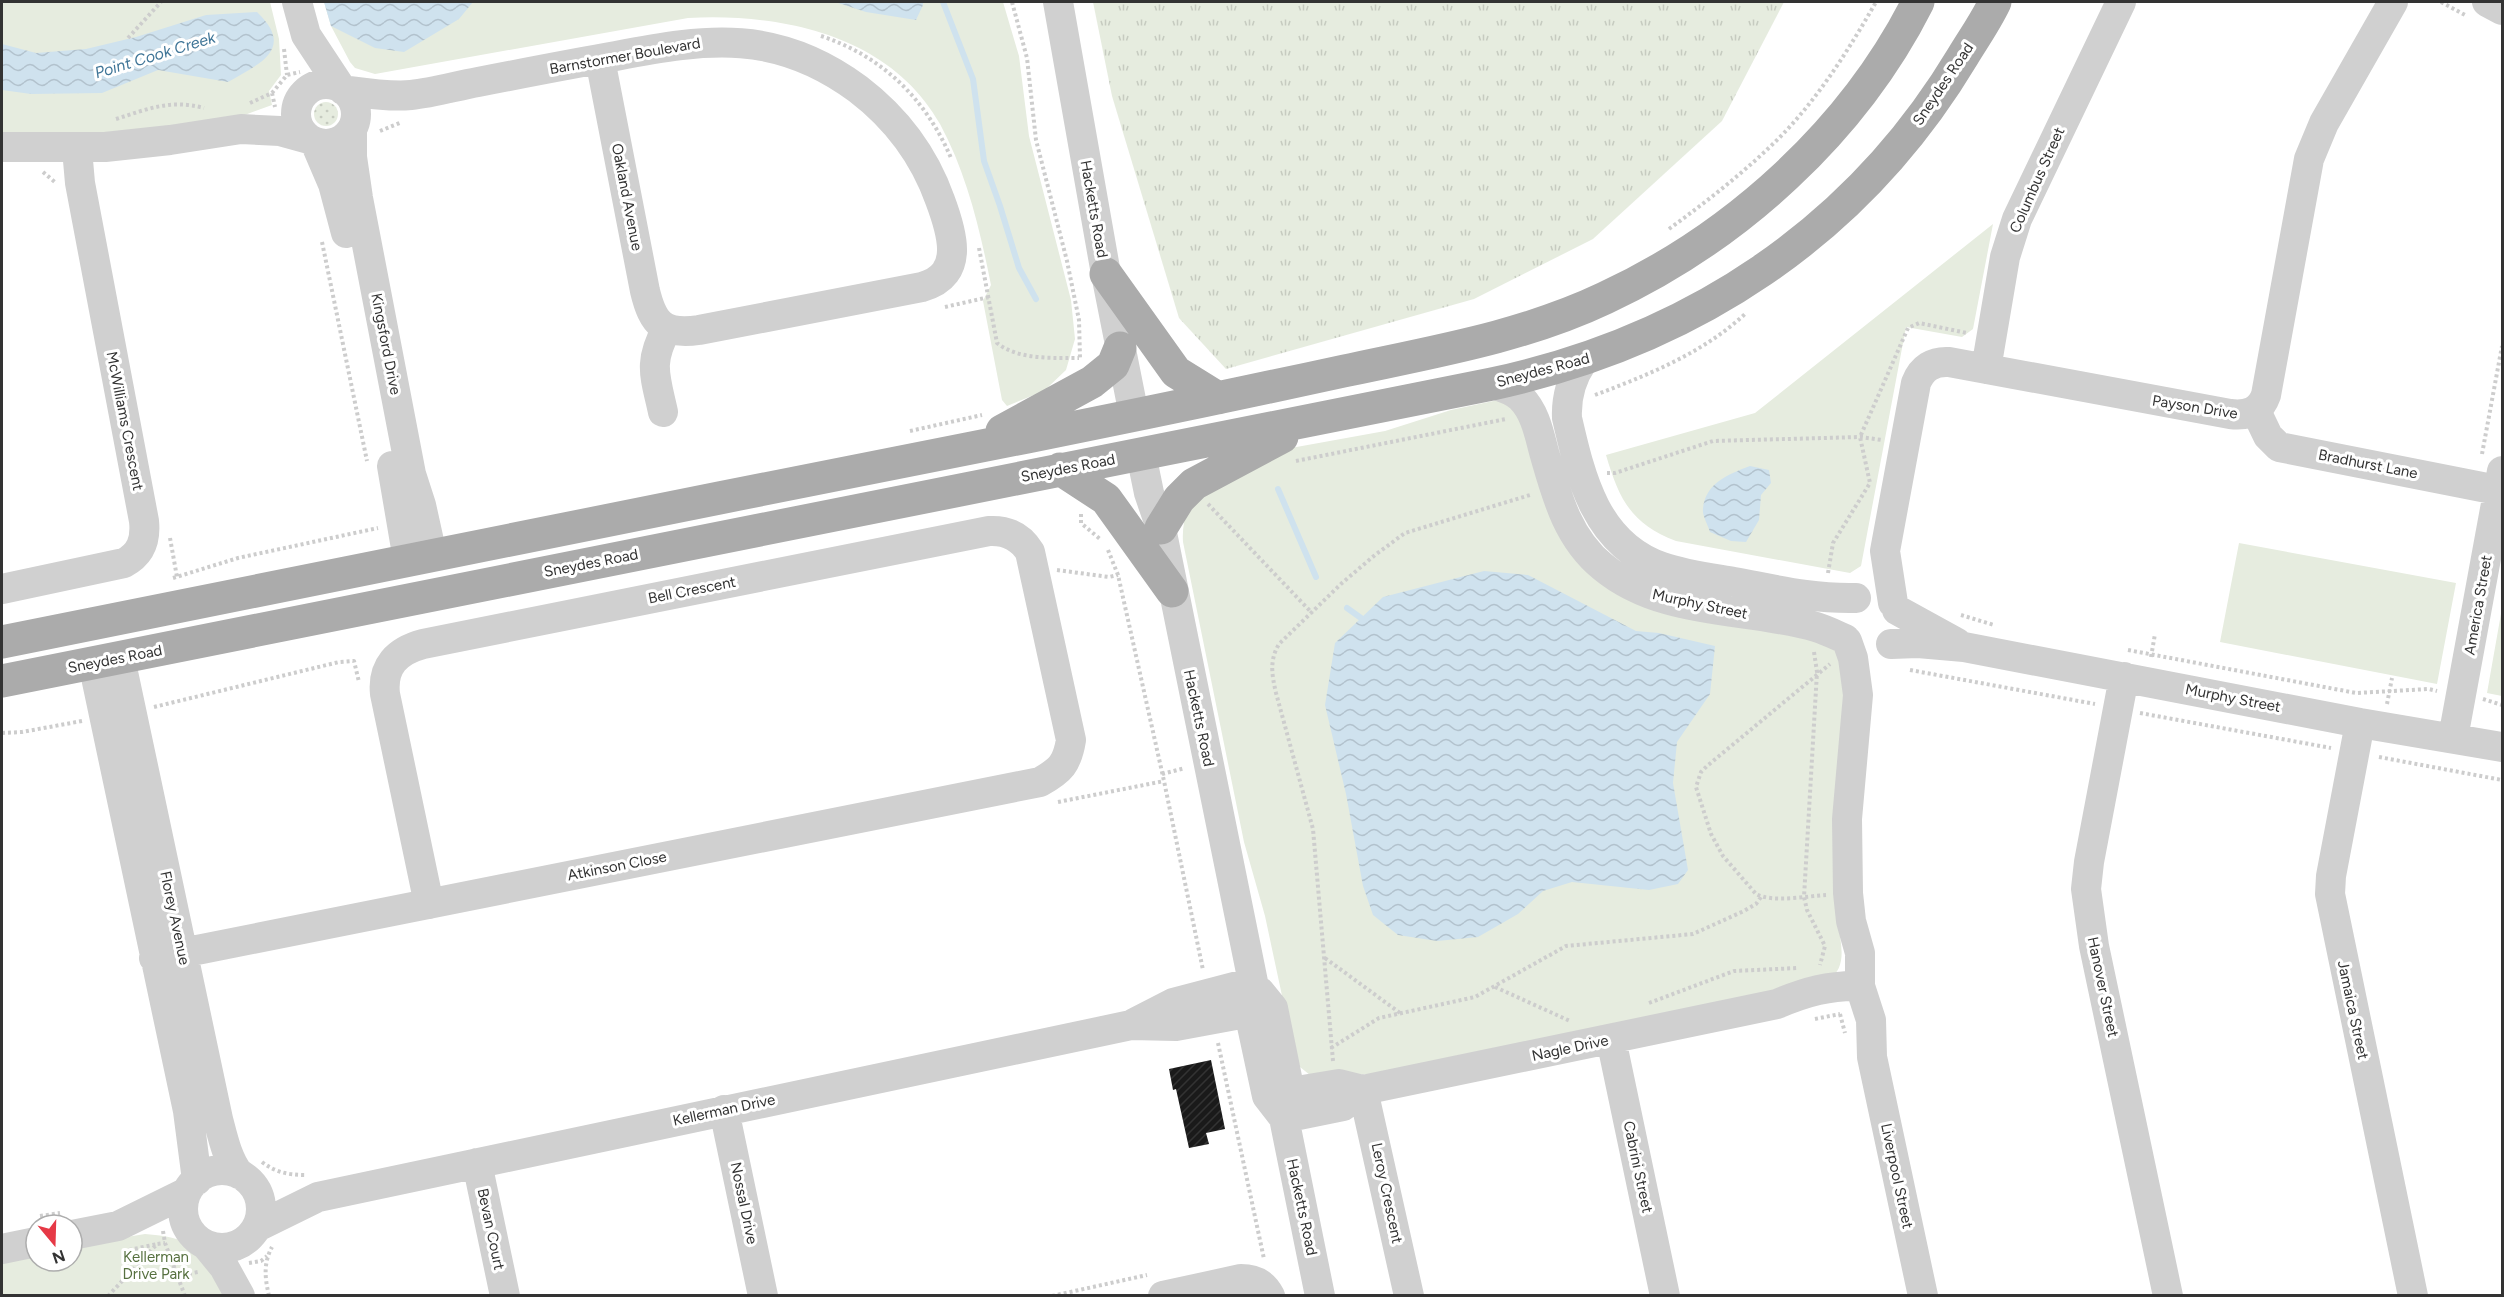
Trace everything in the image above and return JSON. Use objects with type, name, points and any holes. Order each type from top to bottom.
[{"type":"main road","points":[[2,642],[1218,398],[1453,348],[1531,327],[1605,298],[1678,259],[1744,212],[1810,152],[1860,94],[1907,24],[1918,2]]},
{"type":"main road","name":"Sneydes Road","points":[[2,681],[1327,415],[1492,384],[1582,361],[1649,335],[1719,299],[1782,257],[1808,236],[1886,162],[1922,119],[1949,80],[1995,2]]},
{"type":"main road","points":[[1106,274],[1176,372],[1218,398]]},
{"type":"main road","points":[[969,448],[1092,382],[1113,365],[1120,348]]},
{"type":"main road","points":[[1134,415],[1141,454]]},
{"type":"main road","points":[[1161,528],[1179,499],[1194,484],[1249,453],[1327,415]]},
{"type":"main road","points":[[1060,469],[1106,499],[1172,591]]},
{"type":"main road","points":[[420,558],[429,595]]},
{"type":"main road","points":[[98,623],[107,660]]},
{"type":"street","points":[[2,147],[77,148],[170,140],[241,129],[280,131],[327,144],[338,141],[362,128],[355,106],[306,35],[297,2]]},
{"type":"street","name":"Hacketts Road","points":[[1058,2],[1106,274],[1134,415]]},
{"type":"street","name":"Columbus Street","points":[[1986,369],[2005,257],[2017,219],[2121,2]]},
{"type":"street","name":"Payson Drive","points":[[1878,601],[1903,444],[1916,382],[1922,372],[1941,362],[2230,414],[2245,415],[2256,411],[2266,395],[2310,159],[2316,138],[2393,2]]},
{"type":"street","points":[[2487,2],[2502,10]]},
{"type":"street","points":[[306,35],[302,71],[288,101],[297,123],[312,140]]},
{"type":"street","name":"Barnstormer Boulevard","points":[[362,128],[410,107],[600,59],[691,42],[735,42],[796,54],[843,79],[870,98],[899,127],[930,175],[944,211],[952,242],[951,262],[938,294]]},
{"type":"street","name":"Oakland Avenue","points":[[600,59],[649,305],[655,320],[667,328]]},
{"type":"street","points":[[241,129],[318,85],[330,84],[342,89]]},
{"type":"street","name":"Barnstormer Boulevard","points":[[342,89],[372,94],[410,107]]},
{"type":"street","name":"Kingsford Drive","points":[[362,128],[352,157],[411,474],[421,505],[420,558]]},
{"type":"street","name":"Kingsford Drive","points":[[312,140],[339,202],[403,524],[420,558]]},
{"type":"street","name":"McWilliams Crescent","points":[[2,589],[124,563],[140,550],[145,536],[80,183],[77,148]]},
{"type":"street","points":[[663,412],[653,366],[655,352],[667,328],[686,332],[699,330],[922,287],[938,294]]},
{"type":"street","name":"Murphy Street","points":[[1582,361],[1575,372],[1566,405],[1567,418],[1589,498],[1603,524],[1622,545],[1649,562],[1678,572],[1821,599],[1878,601],[1964,647]]},
{"type":"street","name":"Murphy Street","points":[[1492,384],[1514,392],[1532,414],[1565,518],[1588,553],[1614,576],[1638,590],[1665,599],[1806,625],[1846,640]]},
{"type":"street","name":"Bradhurst Lane","points":[[2256,411],[2268,436],[2279,447],[2501,484]]},
{"type":"street","name":"Hacketts Road","points":[[1141,454],[1149,493],[1161,528],[1253,982],[1248,1013],[1280,1102],[1320,1296]]},
{"type":"street","name":"America Street","points":[[2453,738],[2501,484]]},
{"type":"street","name":"Bell Crescent","points":[[384,687],[387,670],[396,656],[423,644],[989,531],[1006,532],[1021,540],[1030,552],[1037,573],[1071,740],[1069,755]]},
{"type":"street","points":[[1878,601],[1900,617],[1899,632],[1893,654],[1868,652],[1853,646],[1846,640],[1842,631],[1842,616],[1845,609],[1878,601]]},
{"type":"street","name":"Liverpool Street","points":[[1846,640],[1853,658],[1857,695],[1847,819],[1849,907],[1860,953],[1843,996],[1871,1020],[1872,1057],[1923,1296]]},
{"type":"street","name":"Murphy Street","points":[[1893,654],[1918,643],[2141,671],[2371,725],[2502,747]]},
{"type":"street","name":"Liverpool Street","points":[[1857,695],[1873,661],[1893,654]]},
{"type":"street","name":"Florey Avenue","points":[[107,660],[168,956],[188,1111],[192,1186]]},
{"type":"street","name":"Hanover Street","points":[[2141,671],[2132,715],[2089,862],[2086,889],[2088,916],[2168,1296]]},
{"type":"street","points":[[384,687],[429,904]]},
{"type":"street","name":"Jamaica Street","points":[[2371,725],[2369,759],[2331,876],[2332,910],[2413,1296]]},
{"type":"street","name":"Atkinson Close","points":[[168,956],[1040,782],[1059,771],[1069,755]]},
{"type":"street","name":"Florey Avenue","points":[[168,956],[232,1165],[251,1175]]},
{"type":"street","name":"Kellerman Drive","points":[[1131,1025],[1173,1003],[1253,982]]},
{"type":"street","name":"Nagle Drive","points":[[1280,1102],[1339,1084],[1363,1090],[1611,1039],[1777,1004],[1803,993],[1826,987],[1843,996]]},
{"type":"street","name":"Kellerman Drive","points":[[251,1175],[280,1194],[315,1186],[477,1163],[1131,1025],[1176,1026],[1248,1013]]},
{"type":"street","name":"Cabrini Street","points":[[1611,1039],[1665,1296]]},
{"type":"street","name":"Leroy Crescent","points":[[1363,1090],[1408,1296]]},
{"type":"street","name":"Nossal Drive","points":[[724,1110],[764,1296]]},
{"type":"street","name":"Bevan Court","points":[[477,1163],[505,1296]]},
{"type":"street","points":[[118,1226],[217,1171],[251,1175],[260,1201],[260,1214],[252,1232],[247,1296]]},
{"type":"street","points":[[192,1186],[183,1214],[199,1239],[224,1267],[240,1296]]},
{"type":"street","name":"Kellerman Drive","points":[[252,1232],[315,1186]]},
{"type":"street","points":[[84,1224],[162,1228],[228,1247],[252,1232]]},
{"type":"street","points":[[2,1249],[24,1236]]},
{"type":"street","points":[[1163,1296],[1241,1279],[1249,1279],[1266,1290]]},
{"type":"path","points":[[128,38],[161,2]]},
{"type":"path","points":[[1012,2],[1027,58],[1036,140],[1067,261],[1079,320],[1080,358]]},
{"type":"path","points":[[1666,232],[1720,192],[1776,141],[1817,94],[1876,2]]},
{"type":"path","points":[[362,128],[410,107]]},
{"type":"path","points":[[41,170],[56,183],[58,195]]},
{"type":"path","points":[[321,240],[369,470]]},
{"type":"path","points":[[938,294],[989,297]]},
{"type":"path","points":[[1607,473],[1615,473],[1713,441],[1860,437],[1903,444]]},
{"type":"path","points":[[1604,462],[1611,483]]},
{"type":"path","points":[[1335,1068],[1331,1048],[1312,829],[1271,674],[1274,653],[1279,644],[1311,613],[1375,555],[1406,533],[1532,494]]},
{"type":"path","points":[[1206,501],[1311,613]]},
{"type":"path","points":[[1086,510],[1080,515],[1081,523],[1104,542],[1118,575],[1164,781],[1203,973],[1194,975]]},
{"type":"path","points":[[165,580],[238,558],[403,524]]},
{"type":"path","points":[[1037,573],[1058,570],[1109,578],[1118,575]]},
{"type":"path","points":[[1816,572],[1827,574]]},
{"type":"path","points":[[1957,613],[1996,626]]},
{"type":"path","points":[[2132,715],[2141,671],[2155,634]]},
{"type":"path","points":[[2118,649],[2141,671],[2356,693],[2429,689]]},
{"type":"path","points":[[1639,1006],[1734,971],[1821,967],[1826,946],[1807,910],[1804,897],[1817,672],[1814,651]]},
{"type":"path","points":[[1893,654],[2132,715],[2369,759],[2502,780]]},
{"type":"path","points":[[152,708],[339,662],[354,661],[360,690],[384,687]]},
{"type":"path","points":[[1817,672],[1707,766],[1697,781],[1697,793],[1716,846],[1750,889],[1761,897],[1804,897],[1849,907]]},
{"type":"path","points":[[2369,759],[2371,725],[2390,691],[2392,678]]},
{"type":"path","points":[[2492,700],[2502,705]]},
{"type":"path","points":[[2,732],[22,732],[82,721]]},
{"type":"path","points":[[1126,788],[1164,781]]},
{"type":"path","points":[[1331,1048],[1379,1018],[1475,997],[1566,946],[1693,934],[1744,911],[1761,897]]},
{"type":"path","points":[[1324,958],[1400,1013]]},
{"type":"path","points":[[1494,987],[1577,1023]]},
{"type":"path","points":[[1248,1013],[1216,1033],[1266,1270],[1266,1290]]},
{"type":"path","points":[[251,1175],[270,1168],[315,1186]]},
{"type":"path","points":[[108,1296],[157,1244],[165,1243],[185,1296]]},
{"type":"green space","points":[[2,2],[270,2],[279,39],[281,75],[269,91],[272,105],[242,116],[110,135],[2,135]]},
{"type":"green space","points":[[324,2],[1003,2],[1019,56],[1029,136],[1071,300],[1075,339],[1066,370],[1044,391],[1007,406],[1002,400],[983,301],[991,285],[977,223],[958,163],[940,124],[919,94],[893,69],[863,50],[830,36],[796,26],[724,17],[688,18],[375,74],[355,68],[350,62],[331,26]]},
{"type":"green space","points":[[1093,2],[1784,2],[1722,121],[1593,239],[1474,299],[1226,369],[1179,318],[1112,96]]},
{"type":"green space","points":[[326,102],[335,105],[338,114],[335,123],[326,126],[317,123],[314,114],[317,105]]},
{"type":"green space","points":[[1993,224],[1973,329],[1962,337],[1906,327],[1861,566],[1850,573],[1676,541],[1648,527],[1629,508],[1616,485],[1606,455],[1755,413]]},
{"type":"green space","points":[[1498,400],[1514,404],[1575,546],[1818,635],[1844,651],[1838,921],[1841,961],[1835,975],[1828,980],[1381,1074],[1310,1075],[1300,1067],[1287,1019],[1265,916],[1244,842],[1183,542],[1183,527],[1189,502],[1280,450],[1385,431],[1451,410]]},
{"type":"green space","points":[[2239,543],[2456,583],[2437,684],[2220,642]]},
{"type":"green space","points":[[2502,608],[2502,696],[2487,693]]},
{"type":"green space","name":"Kellerman Drive Park","points":[[145,1234],[178,1239],[198,1251],[230,1295],[2,1295],[2,1258],[24,1254],[24,1273],[84,1273],[84,1244]]},
{"type":"water","points":[[324,2],[473,2],[459,19],[404,52],[375,48],[331,26]]},
{"type":"water","points":[[835,2],[923,2],[923,5],[916,20],[866,12]]},
{"type":"water","points":[[257,12],[268,25],[273,36],[273,46],[261,62],[228,82],[158,70],[102,93],[31,94],[2,90],[2,44],[36,53],[86,49],[136,37],[206,15]]},
{"type":"water","points":[[1750,466],[1769,470],[1771,483],[1761,495],[1759,520],[1746,542],[1731,541],[1710,532],[1703,511],[1705,500],[1708,492],[1719,481]]},
{"type":"water","points":[[1484,571],[1528,575],[1636,631],[1659,633],[1715,646],[1710,694],[1677,742],[1673,783],[1688,870],[1678,884],[1649,890],[1572,882],[1543,891],[1518,914],[1478,937],[1437,941],[1398,935],[1373,915],[1363,886],[1346,794],[1325,705],[1335,643],[1383,597]]},
{"type":"building","points":[[1211,1060],[1225,1129],[1206,1133],[1209,1144],[1189,1148],[1176,1089],[1173,1090],[1169,1069]]},
{"type":"waterway","name":"Point Cook Creek","points":[[943,2],[973,79],[984,161],[1019,268],[1036,299]]},
{"type":"waterway","name":"Point Cook Creek","points":[[1278,489],[1316,577]]},
{"type":"waterway","name":"Point Cook Creek","points":[[1347,608],[1361,618]]}]
